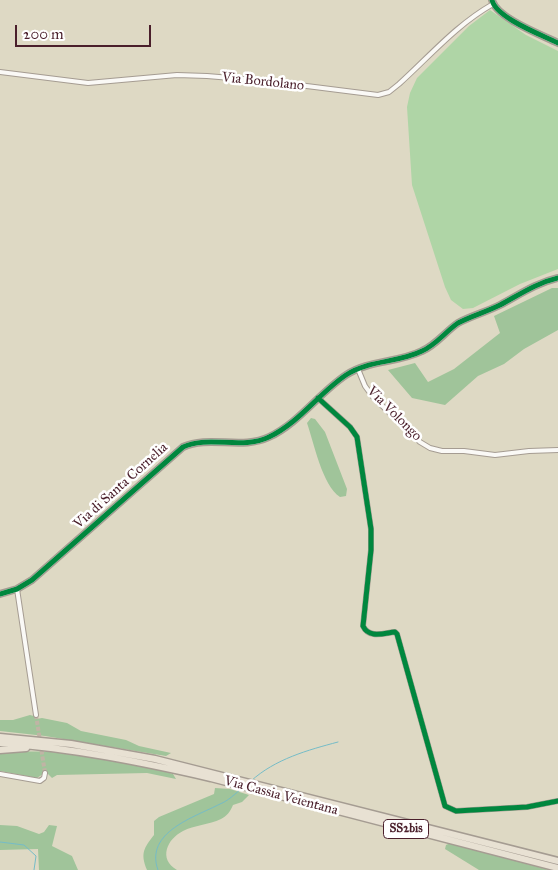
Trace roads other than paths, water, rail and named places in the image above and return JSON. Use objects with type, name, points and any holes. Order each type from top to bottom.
[{"type":"highway","name":"Via Cassia Veientana","points":[[0,737],[32,739],[114,750],[242,780],[558,861]]},
{"type":"highway","name":"Via Cassia Veientana","points":[[0,743],[32,745],[113,757],[236,784],[558,868]]},
{"type":"highway","points":[[0,750],[26,748],[32,745]]},
{"type":"street","points":[[492,1],[508,17],[558,43]]},
{"type":"street","name":"Via Bordolano","points":[[0,72],[88,83],[177,75],[207,76],[267,81],[382,95],[399,84],[461,24],[492,1]]},
{"type":"street","name":"Via di Santa Cornelia","points":[[0,594],[17,589],[48,566],[183,447],[198,443],[246,443],[264,439],[285,427],[346,375],[358,369],[420,352],[461,322],[500,305],[540,283],[558,278]]},
{"type":"street","name":"Via Volongo","points":[[358,369],[365,386],[373,397],[420,442],[430,448],[442,451],[464,451],[496,455],[558,450]]},
{"type":"street","points":[[318,398],[350,427],[357,437],[371,529],[363,626],[366,632],[371,634],[395,632],[397,634],[445,806],[450,810],[456,811],[527,807],[558,801]]},
{"type":"street","points":[[17,589],[36,715]]},
{"type":"street","points":[[0,774],[40,782],[44,778],[45,773]]},
{"type":"waterway","points":[[251,781],[260,773],[281,761],[338,742]]},
{"type":"waterway","points":[[158,870],[156,857],[158,845],[165,836],[186,821],[226,801],[242,788]]},
{"type":"waterway","points":[[0,842],[24,845],[36,856],[34,870]]},
{"type":"tunnel","points":[[36,715],[45,773]]}]
